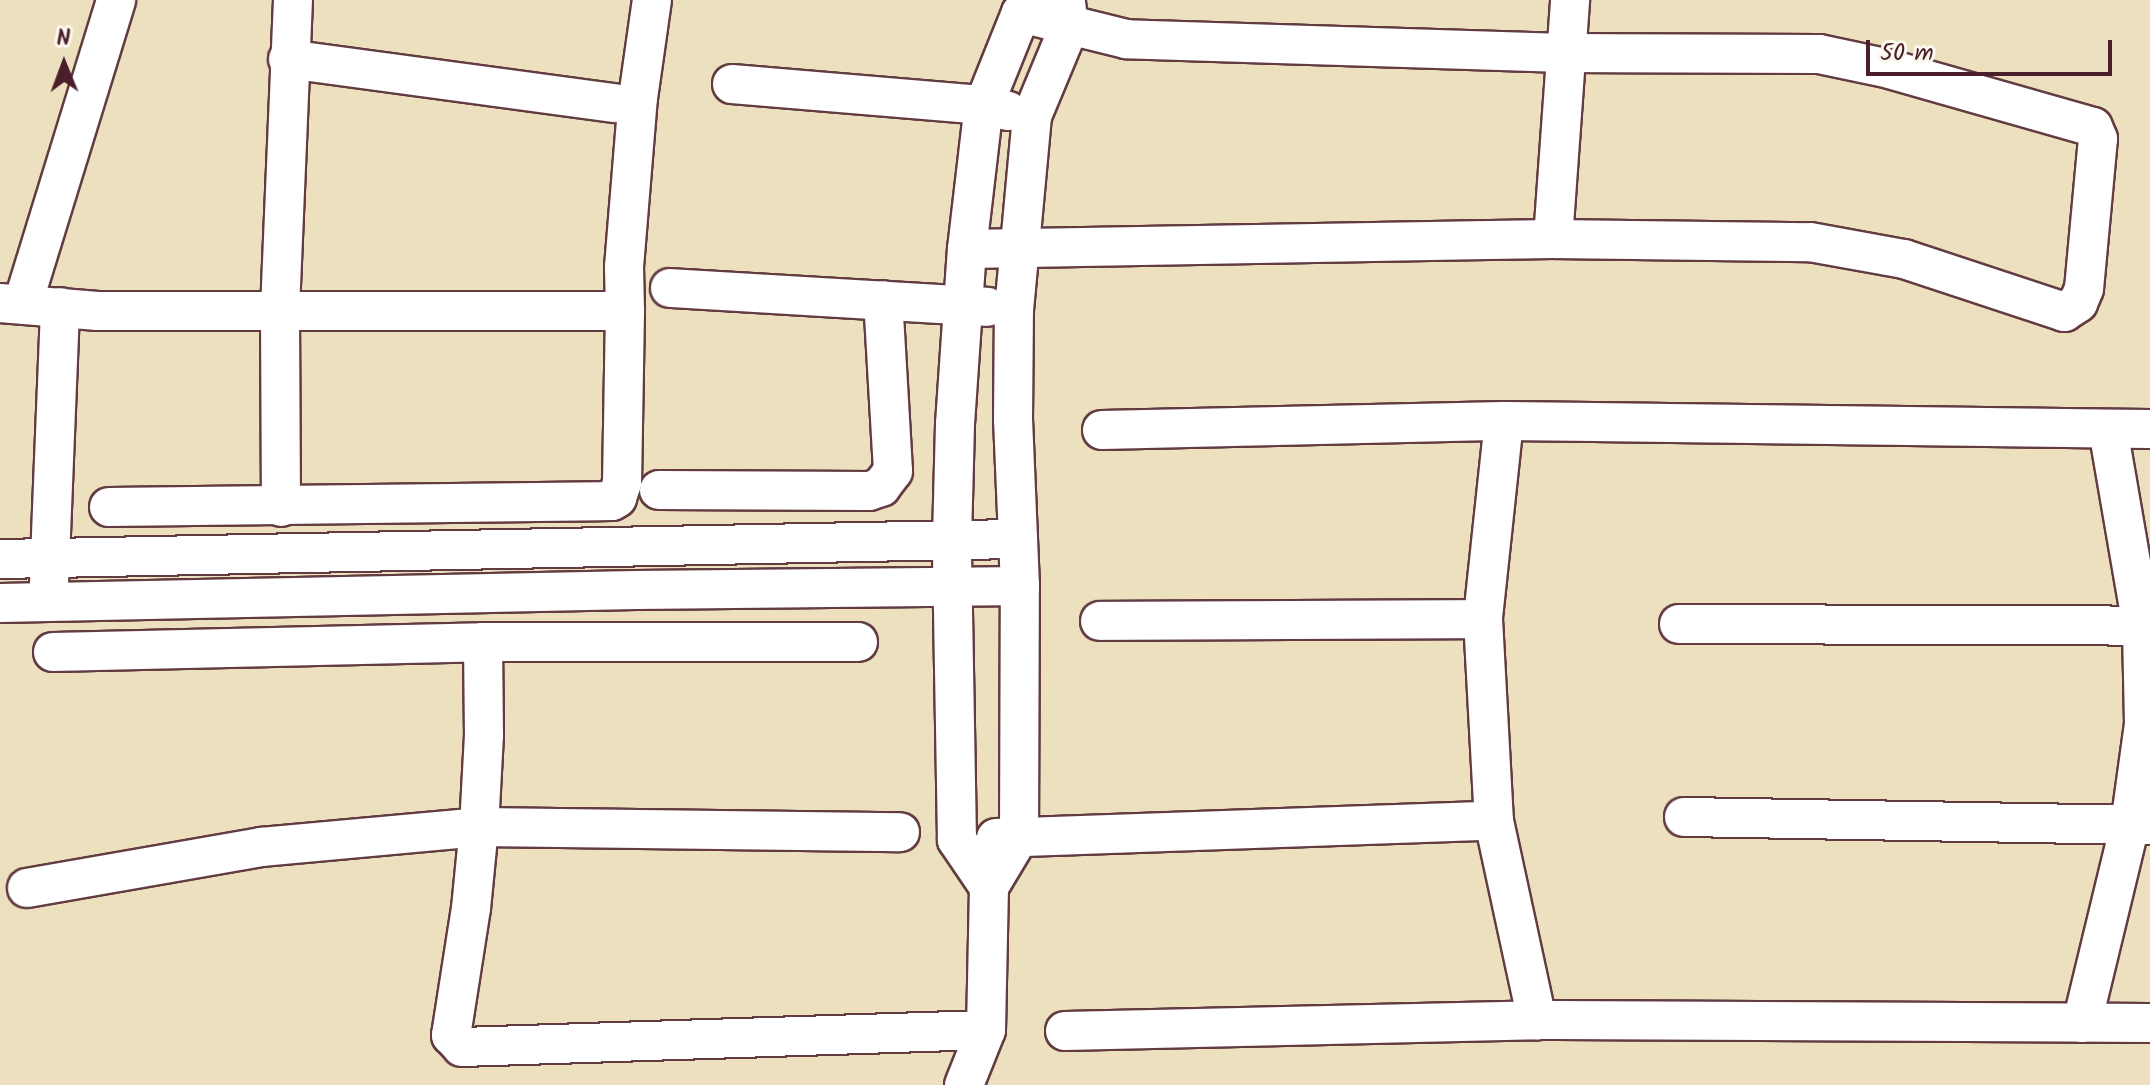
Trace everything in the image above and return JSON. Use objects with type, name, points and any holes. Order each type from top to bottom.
[{"type":"street","points":[[49,602],[49,558],[27,304],[116,0]]},
{"type":"street","points":[[281,507],[280,310],[288,59],[293,0]]},
{"type":"street","points":[[109,507],[281,507],[612,501],[617,498],[622,483],[624,267],[636,114],[652,0]]},
{"type":"street","points":[[1553,239],[1570,0]]},
{"type":"street","points":[[967,249],[1553,239],[1810,242],[1904,259],[2064,312],[2078,303],[2084,289],[2098,139],[2093,127],[1890,69],[1819,54],[1564,53],[1126,39],[1067,14],[1028,6],[984,105],[967,249],[962,304],[952,539],[957,840],[989,887]]},
{"type":"street","points":[[964,1085],[984,1036],[989,887],[1019,837],[1020,586],[1013,420],[1014,310],[1032,116],[1067,14]]},
{"type":"street","points":[[288,59],[615,103]]},
{"type":"street","points":[[732,84],[984,105],[1032,116]]},
{"type":"street","points":[[670,288],[962,304],[1014,310]]},
{"type":"street","points":[[659,490],[869,491],[881,487],[893,471],[883,300]]},
{"type":"street","points":[[27,304],[98,311],[625,311]]},
{"type":"street","points":[[1504,421],[1483,619],[1494,821],[1537,1020]]},
{"type":"street","points":[[1102,430],[1504,421],[2150,429]]},
{"type":"street","points":[[2082,1023],[2140,825],[2146,626],[2108,429]]},
{"type":"street","points":[[0,559],[1018,539]]},
{"type":"street","points":[[631,546],[636,590]]},
{"type":"street","points":[[0,603],[1020,586]]},
{"type":"street","points":[[1100,621],[1483,619]]},
{"type":"street","points":[[1679,624],[2146,626]]},
{"type":"street","points":[[483,642],[484,735],[479,827],[471,908],[451,1035],[462,1047],[984,1036]]},
{"type":"street","points":[[53,652],[483,642],[858,642]]},
{"type":"street","points":[[1684,817],[2140,825]]},
{"type":"street","points":[[957,840],[1494,821]]},
{"type":"street","points":[[27,888],[261,847],[479,827],[900,832]]},
{"type":"street","points":[[1065,1031],[1537,1020],[2150,1023]]}]
